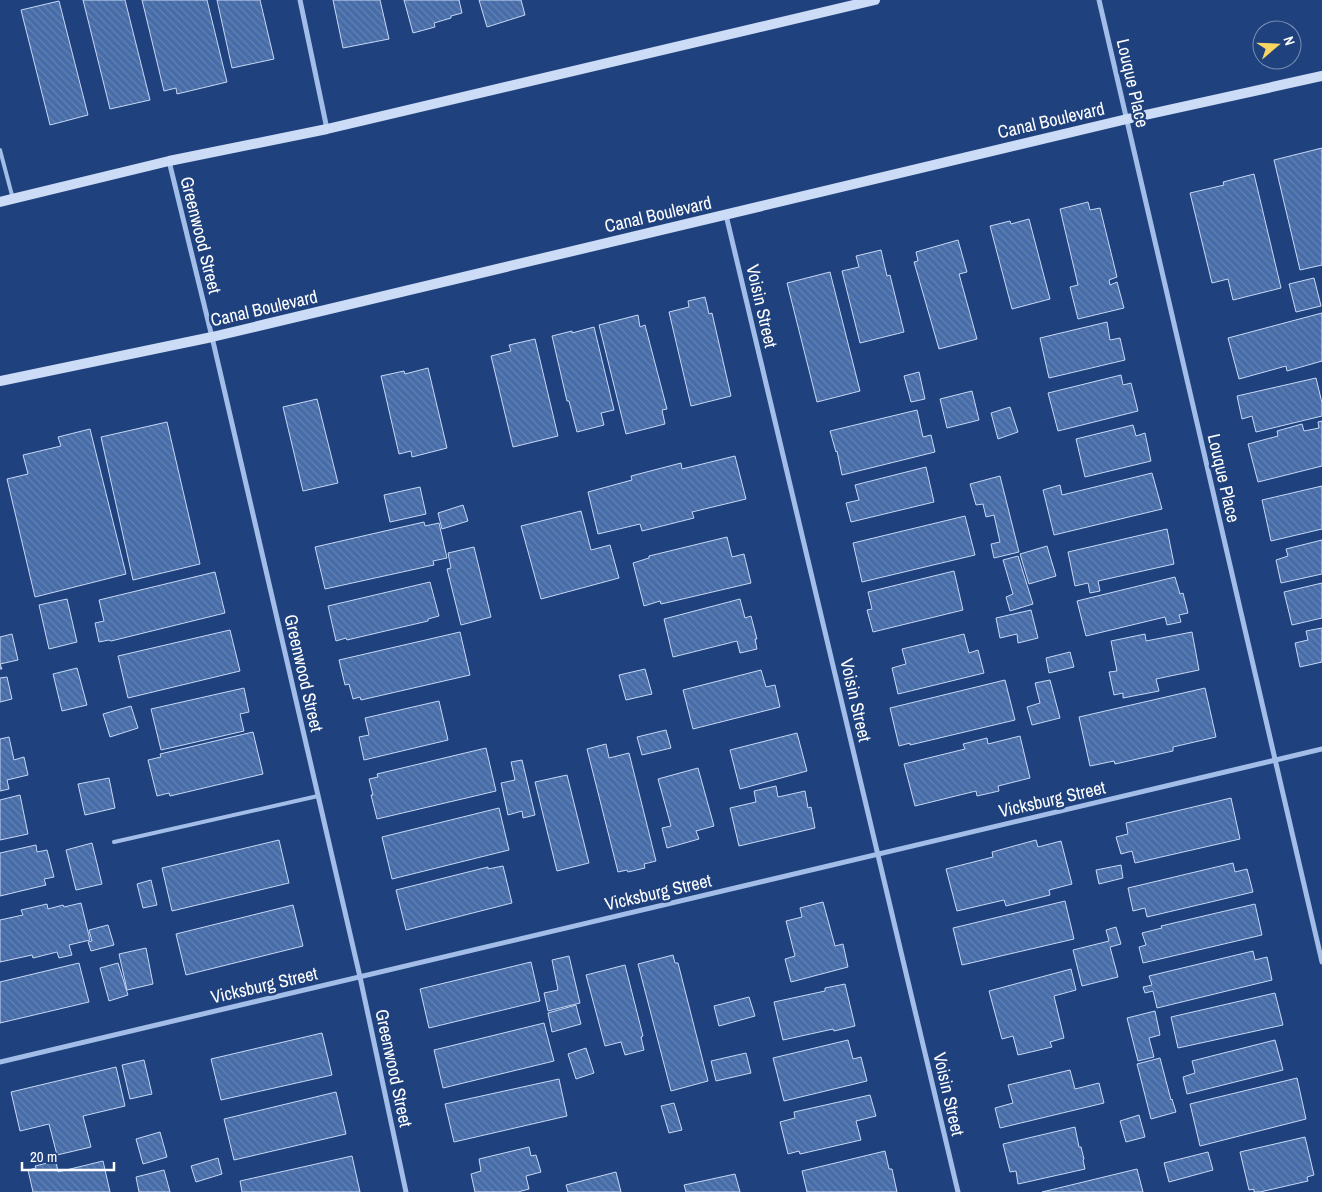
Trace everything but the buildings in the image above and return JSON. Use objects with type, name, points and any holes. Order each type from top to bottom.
[{"type":"main road","points":[[0,202],[169,161],[327,129],[875,0]]},
{"type":"main road","name":"Canal Boulevard","points":[[0,381],[212,337],[1127,119],[1322,76]]},
{"type":"street","points":[[300,0],[327,129]]},
{"type":"street","name":"Louque Place","points":[[1099,0],[1322,962]]},
{"type":"street","name":"Greenwood Street","points":[[169,161],[212,337],[360,976],[406,1192]]},
{"type":"street","name":"Voisin Street","points":[[726,215],[958,1192]]},
{"type":"street","name":"Vicksburg Street","points":[[0,1062],[1322,749]]},
{"type":"lane","points":[[0,150],[13,199]]},
{"type":"lane","points":[[114,842],[318,796]]}]
